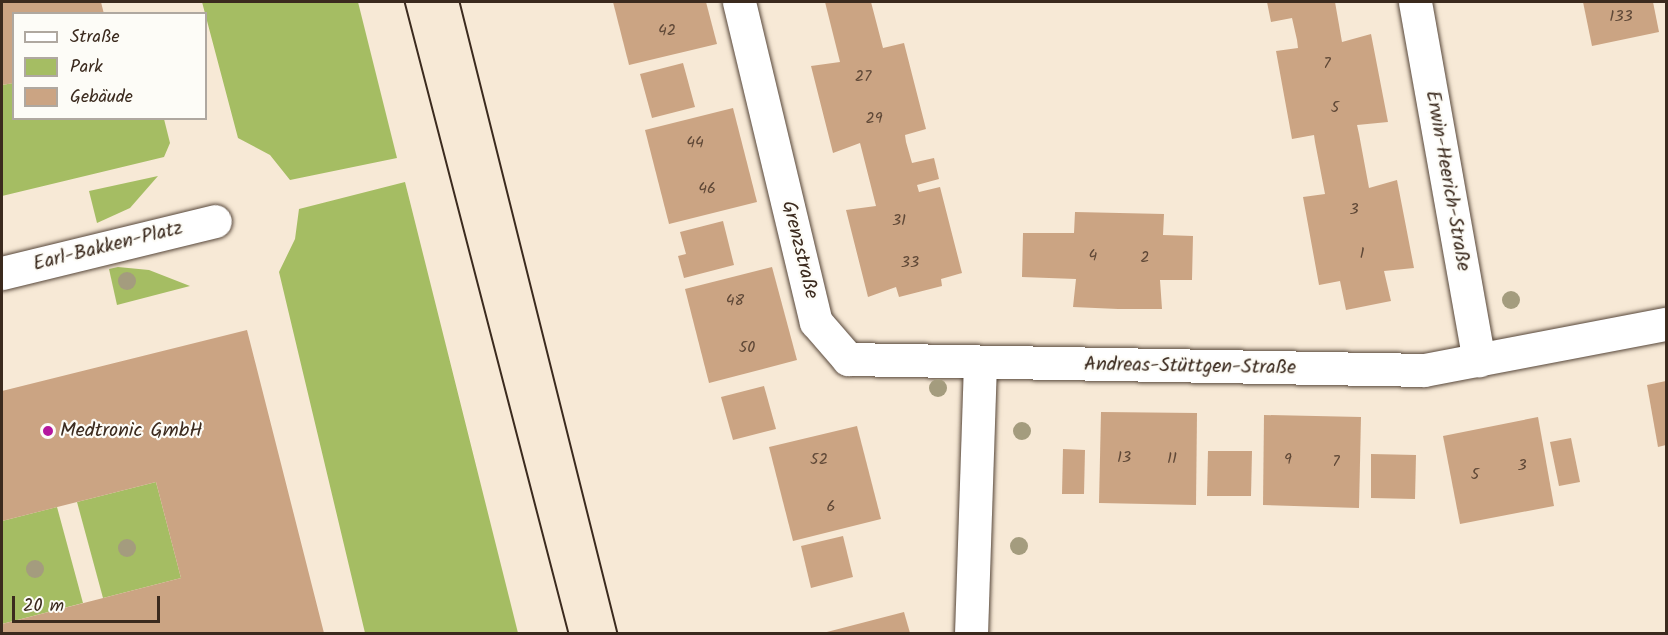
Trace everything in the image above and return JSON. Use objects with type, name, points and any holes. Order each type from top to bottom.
[{"type":"street","name":"Grenzstraße","points":[[739,2],[816,322],[848,359],[980,363]]},
{"type":"street","name":"Erwin-Heerich-Straße","points":[[1415,2],[1479,360]]},
{"type":"street","name":"Earl-Bakken-Platz","points":[[2,273],[214,221]]},
{"type":"street","name":"Andreas-Stüttgen-Straße","points":[[980,363],[1424,370],[1666,324]]},
{"type":"street","points":[[971,633],[980,363]]},
{"type":"green space","points":[[202,2],[358,2],[397,158],[290,180],[270,155],[238,138],[207,21],[207,12],[205,12]]},
{"type":"green space","points":[[12,83],[12,120],[164,120],[170,143],[164,157],[2,196],[2,85]]},
{"type":"green space","points":[[158,176],[130,208],[97,223],[89,191]]},
{"type":"green space","points":[[405,182],[518,633],[365,633],[279,272],[295,239],[299,209]]},
{"type":"green space","points":[[118,267],[149,270],[190,286],[117,305],[109,269]]},
{"type":"green space","points":[[156,482],[181,578],[103,598],[77,502]]},
{"type":"green space","points":[[57,507],[83,603],[2,624],[2,521]]},
{"type":"building","points":[[2,2],[101,2],[104,12],[12,12],[12,83],[2,85]]},
{"type":"building","points":[[613,2],[706,2],[717,44],[629,65]]},
{"type":"building","points":[[825,2],[871,2],[883,48],[904,43],[926,129],[905,135],[906,142],[912,163],[934,158],[939,179],[917,185],[919,192],[940,187],[962,273],[941,279],[942,286],[899,297],[896,287],[868,297],[846,210],[876,206],[860,143],[833,153],[811,66],[840,62]]},
{"type":"building","points":[[1267,2],[1335,2],[1342,42],[1371,34],[1388,122],[1357,125],[1369,188],[1397,180],[1414,268],[1384,271],[1391,301],[1346,310],[1340,281],[1319,285],[1303,197],[1325,194],[1314,135],[1292,139],[1276,51],[1298,48],[1297,40],[1292,18],[1271,22]]},
{"type":"building","points":[[1583,2],[1653,2],[1659,32],[1592,46]]},
{"type":"building","points":[[683,63],[695,107],[652,118],[640,74]]},
{"type":"building","points":[[733,108],[757,202],[669,224],[645,130]]},
{"type":"building","points":[[1075,212],[1164,214],[1163,235],[1193,236],[1192,280],[1160,280],[1162,309],[1118,309],[1073,307],[1076,279],[1022,277],[1023,233],[1074,233]]},
{"type":"building","points":[[723,221],[734,265],[684,278],[678,256],[686,254],[680,232]]},
{"type":"building","points":[[772,267],[797,360],[709,383],[685,289]]},
{"type":"building","points":[[247,330],[324,633],[2,633],[2,624],[181,578],[156,482],[2,521],[2,391]]},
{"type":"building","points":[[1666,381],[1666,445],[1658,447],[1647,385]]},
{"type":"building","points":[[764,386],[776,429],[733,440],[721,397]]},
{"type":"building","points":[[1101,412],[1197,413],[1196,505],[1099,503]]},
{"type":"building","points":[[1264,415],[1361,417],[1359,508],[1263,505]]},
{"type":"building","points":[[1538,417],[1554,506],[1460,524],[1443,436]]},
{"type":"building","points":[[857,426],[881,519],[793,541],[769,447]]},
{"type":"building","points":[[1571,438],[1580,482],[1559,486],[1550,442]]},
{"type":"building","points":[[1063,449],[1085,450],[1084,494],[1062,494]]},
{"type":"building","points":[[1208,451],[1252,451],[1251,496],[1207,496]]},
{"type":"building","points":[[1371,454],[1416,455],[1415,499],[1371,498]]},
{"type":"building","points":[[843,536],[853,577],[811,588],[801,546]]},
{"type":"building","points":[[904,612],[910,633],[823,633]]},
{"type":"tram line","points":[[405,2],[569,634]]},
{"type":"tram line","points":[[460,2],[618,634]]},
{"type":"place","name":"Medtronic GmbH","points":[[48,431]]}]
